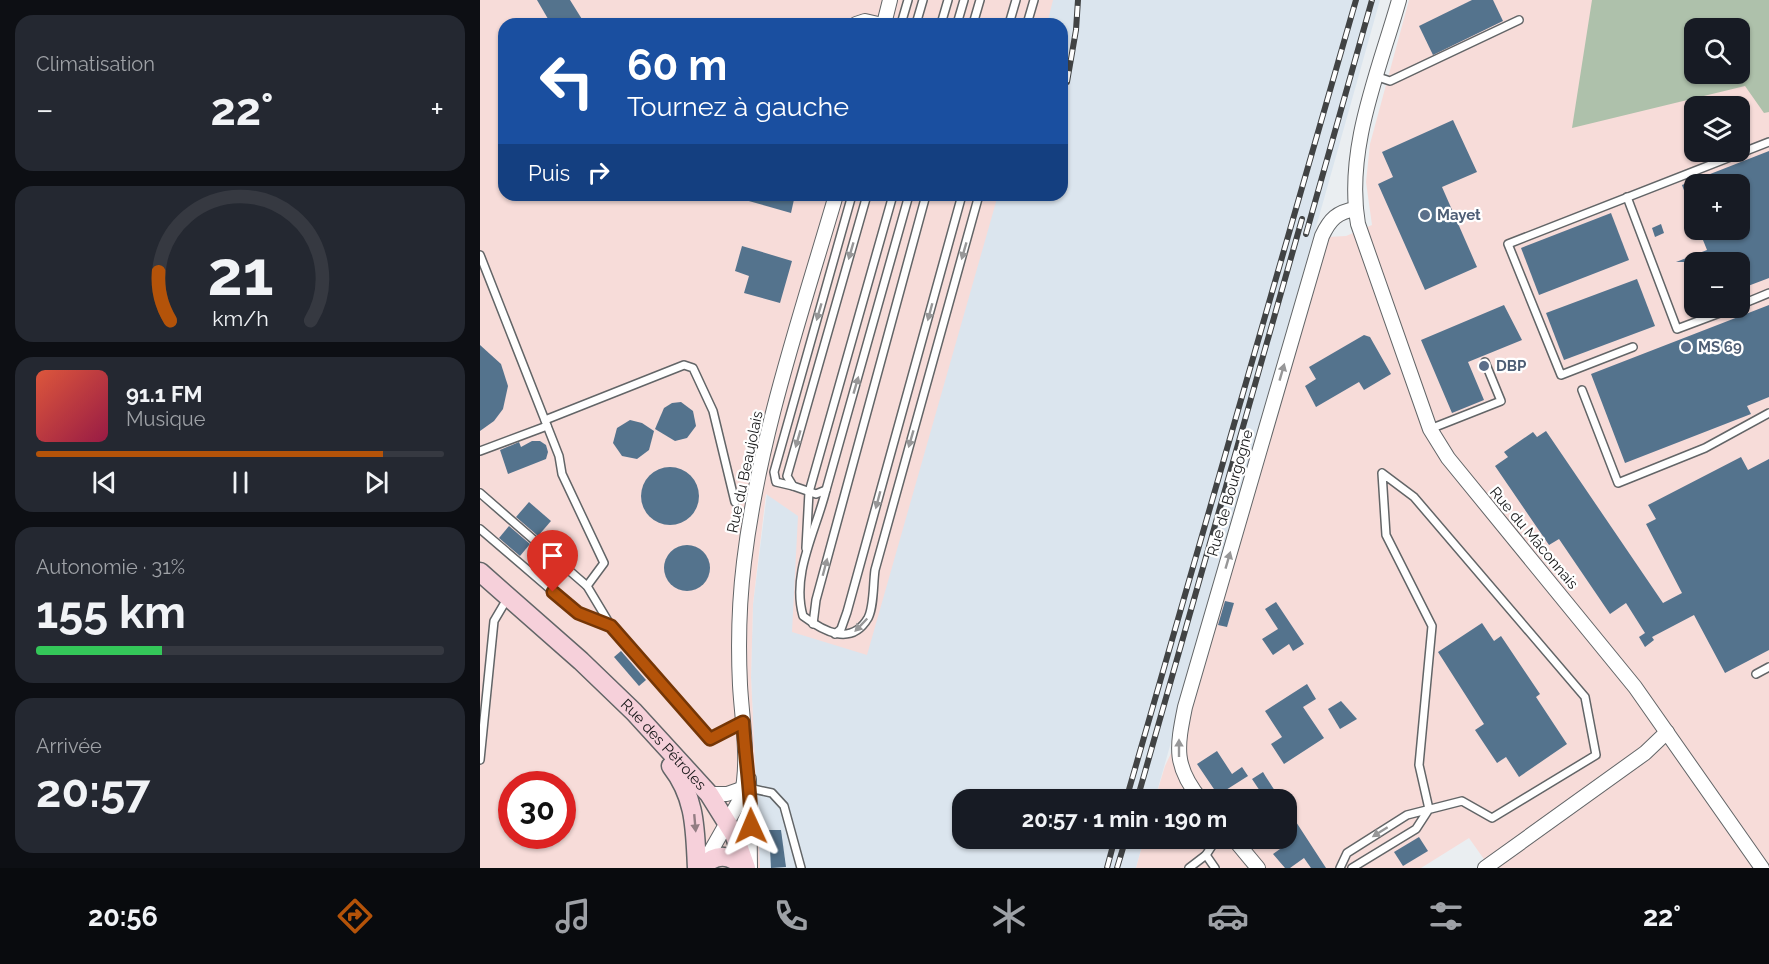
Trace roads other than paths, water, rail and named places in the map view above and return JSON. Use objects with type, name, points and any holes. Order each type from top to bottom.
[{"type":"main road","name":"Rue des Pétroles","points":[[480,572],[567,648],[607,689],[634,712],[709,794],[727,821],[739,845],[746,868]]},
{"type":"main road","name":"Rue des Pétroles","points":[[607,689],[682,783],[693,809],[700,868]]},
{"type":"main road","points":[[700,868],[714,857],[724,856],[736,860],[746,868]]},
{"type":"street","points":[[886,18],[890,0]]},
{"type":"street","points":[[1377,77],[1399,0]]},
{"type":"street","name":"Rue du Mâconnais","points":[[1377,77],[1358,145],[1354,192],[1358,224],[1430,429],[1448,458],[1622,670],[1762,868]]},
{"type":"street","name":"Rue du Beaujolais","points":[[746,868],[747,788],[739,634],[749,528],[770,430],[834,201]]},
{"type":"street","name":"Rue de Bourgogne","points":[[1192,789],[1180,764],[1177,745],[1185,707],[1322,236],[1328,223],[1337,214],[1356,209]]},
{"type":"street","points":[[1485,868],[1645,753],[1667,732]]},
{"type":"street","points":[[709,794],[727,794],[747,788]]},
{"type":"street","name":"Rue du Beaujolais","points":[[700,868],[747,788]]},
{"type":"street","points":[[1242,849],[1258,868]]},
{"type":"lane","points":[[903,18],[908,0]]},
{"type":"lane","points":[[918,18],[923,0]]},
{"type":"lane","points":[[943,18],[948,0]]},
{"type":"lane","points":[[959,18],[964,0]]},
{"type":"lane","points":[[975,18],[980,0]]},
{"type":"lane","points":[[1012,18],[1016,0]]},
{"type":"lane","points":[[1029,18],[1034,0]]},
{"type":"lane","points":[[1377,77],[1390,81],[1519,20]]},
{"type":"lane","points":[[1633,347],[1561,375],[1508,244],[1769,142]]},
{"type":"lane","points":[[1627,197],[1677,329],[1706,318]]},
{"type":"lane","points":[[826,490],[816,494],[776,482],[774,472],[850,201]]},
{"type":"lane","points":[[793,486],[787,476],[865,201]]},
{"type":"lane","points":[[806,554],[809,492],[891,201]]},
{"type":"lane","points":[[907,201],[806,554],[798,598],[803,616],[813,624],[835,634],[855,633],[869,617],[875,570],[978,201]]},
{"type":"lane","points":[[813,624],[816,600],[924,201]]},
{"type":"lane","points":[[835,634],[841,628],[847,612],[960,201]]},
{"type":"lane","points":[[480,255],[560,456],[562,474],[604,563],[587,586]]},
{"type":"lane","points":[[1750,301],[1769,293]]},
{"type":"lane","points":[[1430,429],[1500,401],[1485,362]]},
{"type":"lane","points":[[480,451],[684,365],[693,368],[713,411],[735,502]]},
{"type":"lane","points":[[1582,390],[1618,483],[1705,447],[1769,413]]},
{"type":"lane","points":[[1340,868],[1347,853],[1407,815],[1429,808],[1462,801],[1492,818],[1596,755],[1585,696],[1414,497],[1382,474],[1386,535],[1432,626],[1419,765],[1429,808],[1416,829],[1352,868]]},
{"type":"lane","points":[[480,493],[587,586],[611,626],[710,739],[743,722]]},
{"type":"lane","points":[[480,529],[578,613],[611,626]]},
{"type":"lane","points":[[480,760],[494,621],[508,597]]},
{"type":"lane","points":[[1756,674],[1769,667]]},
{"type":"lane","points":[[747,788],[772,793],[784,806],[801,868]]},
{"type":"lane","points":[[1189,868],[1206,855],[1210,849]]},
{"type":"lane","points":[[1206,855],[1215,868]]},
{"type":"railway","points":[[1068,76],[1076,30],[1078,0]]},
{"type":"railway","points":[[1129,789],[1356,0]]},
{"type":"railway","points":[[1306,234],[1372,0]]},
{"type":"railway","points":[[1140,789],[1302,219]]},
{"type":"railway","points":[[1107,868],[1112,849]]},
{"type":"railway","points":[[1117,868],[1123,849]]},
{"type":"place","name":"Mayet","points":[[1425,215]]},
{"type":"place","name":"MS 69","points":[[1686,347]]},
{"type":"place","name":"DBP","points":[[1484,366]]}]
